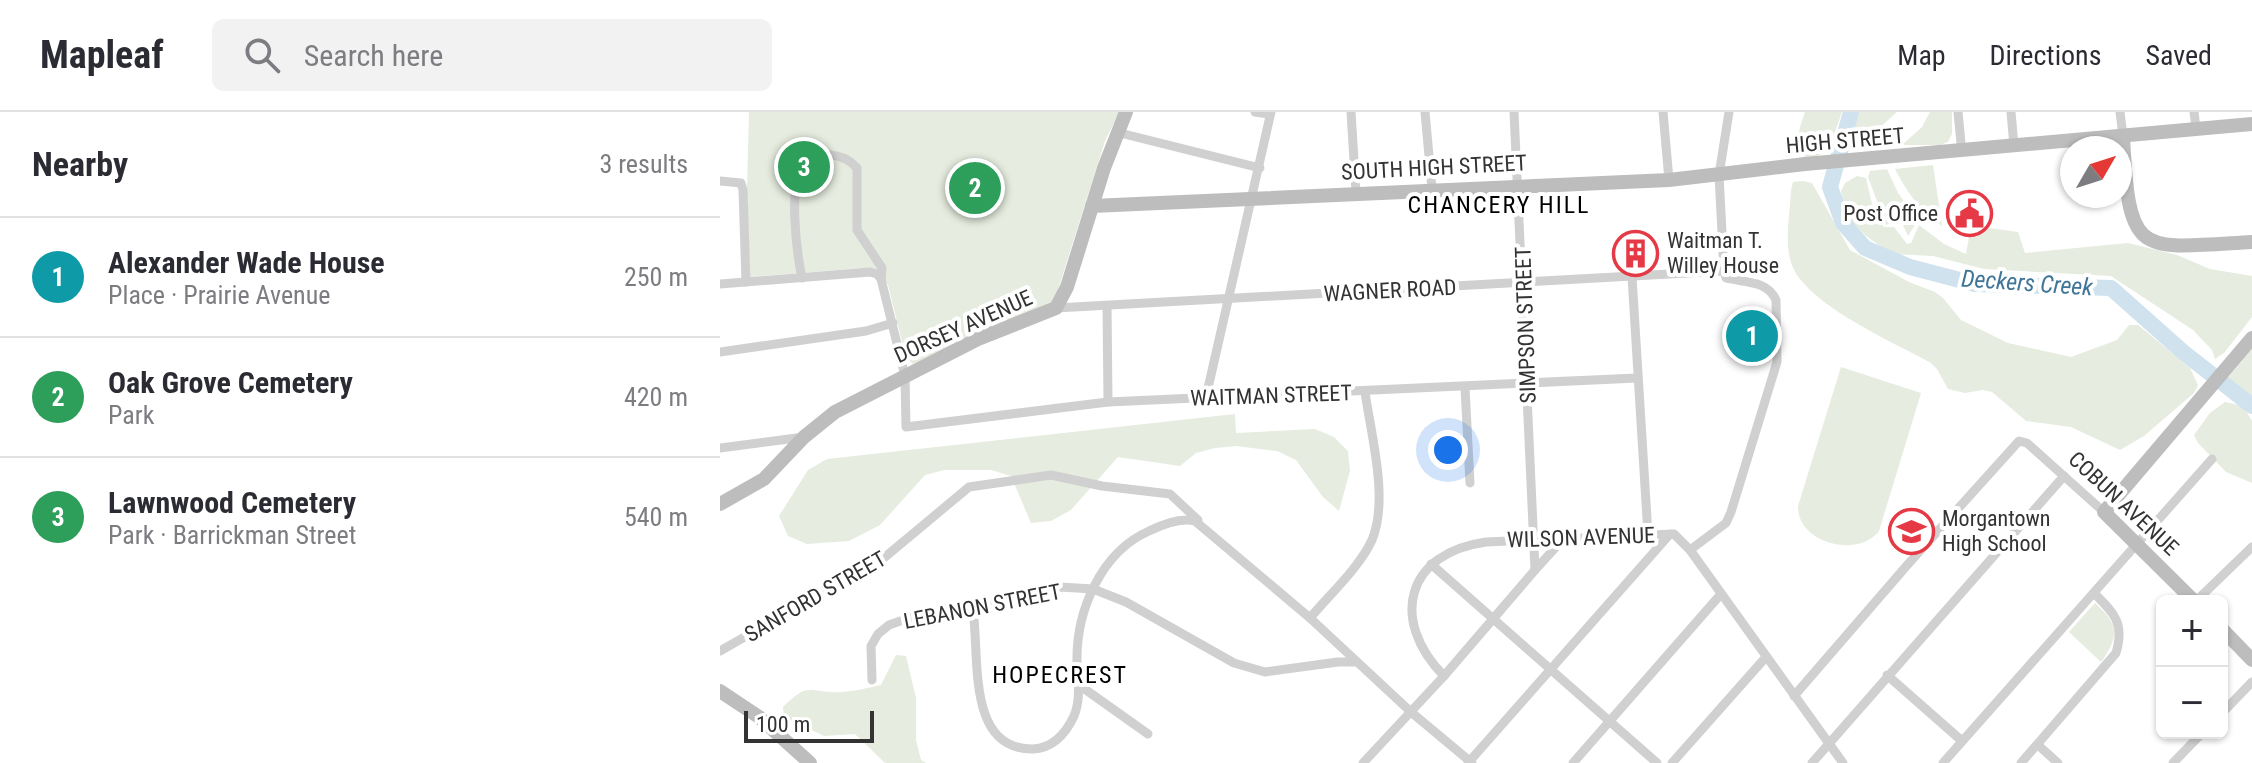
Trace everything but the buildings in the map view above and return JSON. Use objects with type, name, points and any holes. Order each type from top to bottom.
[{"type":"street","name":"DORSEY AVENUE","points":[[720,504],[764,479],[804,437],[835,412],[998,329],[1056,308],[1067,287],[1116,132],[1126,112]]},
{"type":"street","points":[[1206,397],[1270,113],[1255,112]]},
{"type":"street","points":[[1351,112],[1356,192]]},
{"type":"street","points":[[1425,112],[1432,189]]},
{"type":"street","name":"SIMPSON STREET","points":[[1514,112],[1535,570]]},
{"type":"street","points":[[1663,112],[1669,180]]},
{"type":"street","points":[[1690,550],[1726,523],[1777,362],[1774,294],[1763,285],[1726,278],[1724,271],[1719,175],[1729,112]]},
{"type":"street","points":[[1958,112],[1961,143]]},
{"type":"street","points":[[2006,146],[2011,112]]},
{"type":"street","points":[[2120,112],[2123,136]]},
{"type":"street","points":[[2194,112],[2196,128]]},
{"type":"street","name":"HIGH STREET","points":[[2123,136],[2252,124]]},
{"type":"street","points":[[1116,132],[1260,168]]},
{"type":"street","name":"HIGH STREET","points":[[1777,168],[2060,141]]},
{"type":"street","points":[[802,278],[795,239],[797,177],[802,163],[819,154],[842,157],[857,168],[857,230],[882,268],[879,276],[905,376]]},
{"type":"street","name":"SOUTH HIGH STREET","points":[[1092,206],[1669,180],[1777,168]]},
{"type":"street","points":[[720,181],[741,183],[746,282]]},
{"type":"street","points":[[2130,208],[2134,225],[2149,240],[2180,247],[2252,242]]},
{"type":"street","name":"WAGNER ROAD","points":[[1056,308],[1724,271]]},
{"type":"street","points":[[720,284],[870,272],[879,276]]},
{"type":"street","points":[[1632,277],[1648,535]]},
{"type":"street","points":[[1107,306],[1108,402]]},
{"type":"street","points":[[720,352],[866,331],[893,323]]},
{"type":"street","points":[[2104,512],[2252,338]]},
{"type":"street","name":"WAITMAN STREET","points":[[905,376],[906,427],[1108,402],[1637,378]]},
{"type":"street","points":[[1465,388],[1470,483]]},
{"type":"street","points":[[1310,618],[1371,540],[1380,509],[1365,392]]},
{"type":"street","points":[[720,448],[804,437]]},
{"type":"street","name":"COBUN AVENUE","points":[[1794,696],[2021,440],[2139,544],[2189,595]]},
{"type":"street","points":[[1943,763],[2212,459]]},
{"type":"street","name":"SANFORD STREET","points":[[720,651],[885,557],[969,487],[1051,475],[1102,486],[1170,494],[1470,762]]},
{"type":"street","points":[[1812,763],[2064,476]]},
{"type":"street","points":[[973,610],[985,716],[1002,742],[1019,749],[1041,748],[1056,741],[1068,728],[1076,712],[1078,642],[1093,589],[1104,567],[1125,544],[1163,524],[1187,519],[1209,531]]},
{"type":"street","points":[[1470,762],[1670,534]]},
{"type":"street","name":"WILSON AVENUE","points":[[1431,564],[1445,552],[1462,545],[1534,538],[1670,534],[1682,539],[1843,763]]},
{"type":"street","points":[[1363,763],[1444,676],[1565,537]]},
{"type":"street","points":[[2201,595],[2252,547]]},
{"type":"street","points":[[1444,676],[1430,662],[1414,633],[1412,599],[1431,564],[1657,763]]},
{"type":"street","name":"LEBANON STREET","points":[[872,680],[871,646],[878,634],[889,625],[909,618],[973,610],[1026,593],[1060,587],[1093,589],[1126,602],[1234,663],[1265,672],[1357,662]]},
{"type":"street","points":[[2021,763],[2116,653],[2121,632],[2118,622],[2111,609],[2094,593]]},
{"type":"street","points":[[1573,763],[1721,594]]},
{"type":"street","points":[[2228,635],[2252,660]]},
{"type":"street","points":[[1672,763],[1766,657]]},
{"type":"street","points":[[1887,675],[1962,741]]},
{"type":"street","points":[[2228,707],[2252,682]]},
{"type":"street","points":[[1079,685],[1148,734]]},
{"type":"street","points":[[720,691],[759,717],[810,763]]},
{"type":"street","points":[[2173,763],[2196,739]]},
{"type":"street","points":[[2038,745],[2058,763]]},
{"type":"shaded area","points":[[749,112],[1119,112],[1105,141],[1055,299],[1048,305],[913,364],[906,358],[888,285],[879,270],[863,268],[750,277],[747,188]]},
{"type":"shaded area","points":[[1805,112],[1842,112],[1829,149],[1814,158],[1805,157],[1799,147]]},
{"type":"shaded area","points":[[1859,112],[1897,112],[1869,137],[1856,138],[1852,135]]},
{"type":"shaded area","points":[[1930,112],[1952,112],[1952,134],[1948,142],[1940,145],[1902,145],[1922,127]]},
{"type":"shaded area","points":[[1933,165],[1942,226],[1915,200],[1895,169]]},
{"type":"shaded area","points":[[1887,169],[1898,193],[1918,220],[1908,236],[1903,225],[1893,221],[1886,225],[1868,177],[1870,171]]},
{"type":"shaded area","points":[[1857,176],[1866,178],[1875,217],[1884,227],[1894,227],[1907,244],[1911,243],[1919,225],[1944,244],[1966,254],[1970,232],[1989,228],[2018,232],[2025,253],[2128,243],[2177,255],[2210,269],[2252,276],[2252,317],[2224,353],[2215,359],[2212,350],[2193,330],[2111,276],[1984,269],[1933,256],[1891,254],[1865,235],[1844,209],[1841,191],[1845,183]]},
{"type":"shaded area","points":[[1793,182],[1812,183],[1850,250],[1909,282],[1935,292],[1961,320],[2008,343],[2071,357],[2117,340],[2129,325],[2138,325],[2190,368],[2198,385],[2194,393],[2144,436],[2120,450],[2071,427],[2026,421],[1992,392],[1965,393],[1948,389],[1931,363],[1850,319],[1829,305],[1797,275],[1790,259],[1788,225]]},
{"type":"shaded area","points":[[2252,349],[2252,404],[2225,381]]},
{"type":"shaded area","points":[[1841,367],[1921,393],[1879,531],[1857,544],[1844,545],[1818,538],[1807,529],[1800,519],[1798,506]]},
{"type":"shaded area","points":[[2225,402],[2243,406],[2252,421],[2252,483],[2226,472],[2194,435],[2210,413]]},
{"type":"shaded area","points":[[1235,414],[1236,433],[1315,429],[1334,437],[1348,451],[1350,471],[1339,511],[1323,497],[1296,460],[1277,451],[1236,446],[1196,453],[1180,466],[1118,457],[1071,510],[1051,521],[1031,523],[1011,476],[991,470],[944,470],[925,475],[880,525],[849,541],[807,544],[788,536],[779,516],[808,470],[827,459]]},
{"type":"shaded area","points":[[2095,603],[2109,618],[2114,631],[2101,662],[2069,632]]},
{"type":"shaded area","points":[[896,655],[906,656],[916,698],[916,740],[921,760],[926,763],[885,763],[855,734],[824,736],[784,717],[783,707],[805,690],[842,692],[881,685]]},
{"type":"waterway","name":"Deckers Creek","points":[[1851,112],[1830,187],[1843,223],[1865,248],[1910,267],[1975,284],[2111,288],[2183,352],[2252,406]]},
{"type":"place","name":"Lawnwood Cemetery","points":[[804,167]]},
{"type":"place","name":"Oak Grove Cemetery","points":[[975,188]]},
{"type":"place","name":"Post Office","points":[[1969,213]]},
{"type":"place","name":"Waitman T. Willey House","points":[[1636,253]]},
{"type":"place","name":"Alexander Wade House","points":[[1752,336]]},
{"type":"place","name":"Morgantown High School","points":[[1911,531]]},
{"type":"district","name":"CHANCERY HILL","points":[[1499,205]]},
{"type":"district","name":"HOPECREST","points":[[1060,675]]}]
